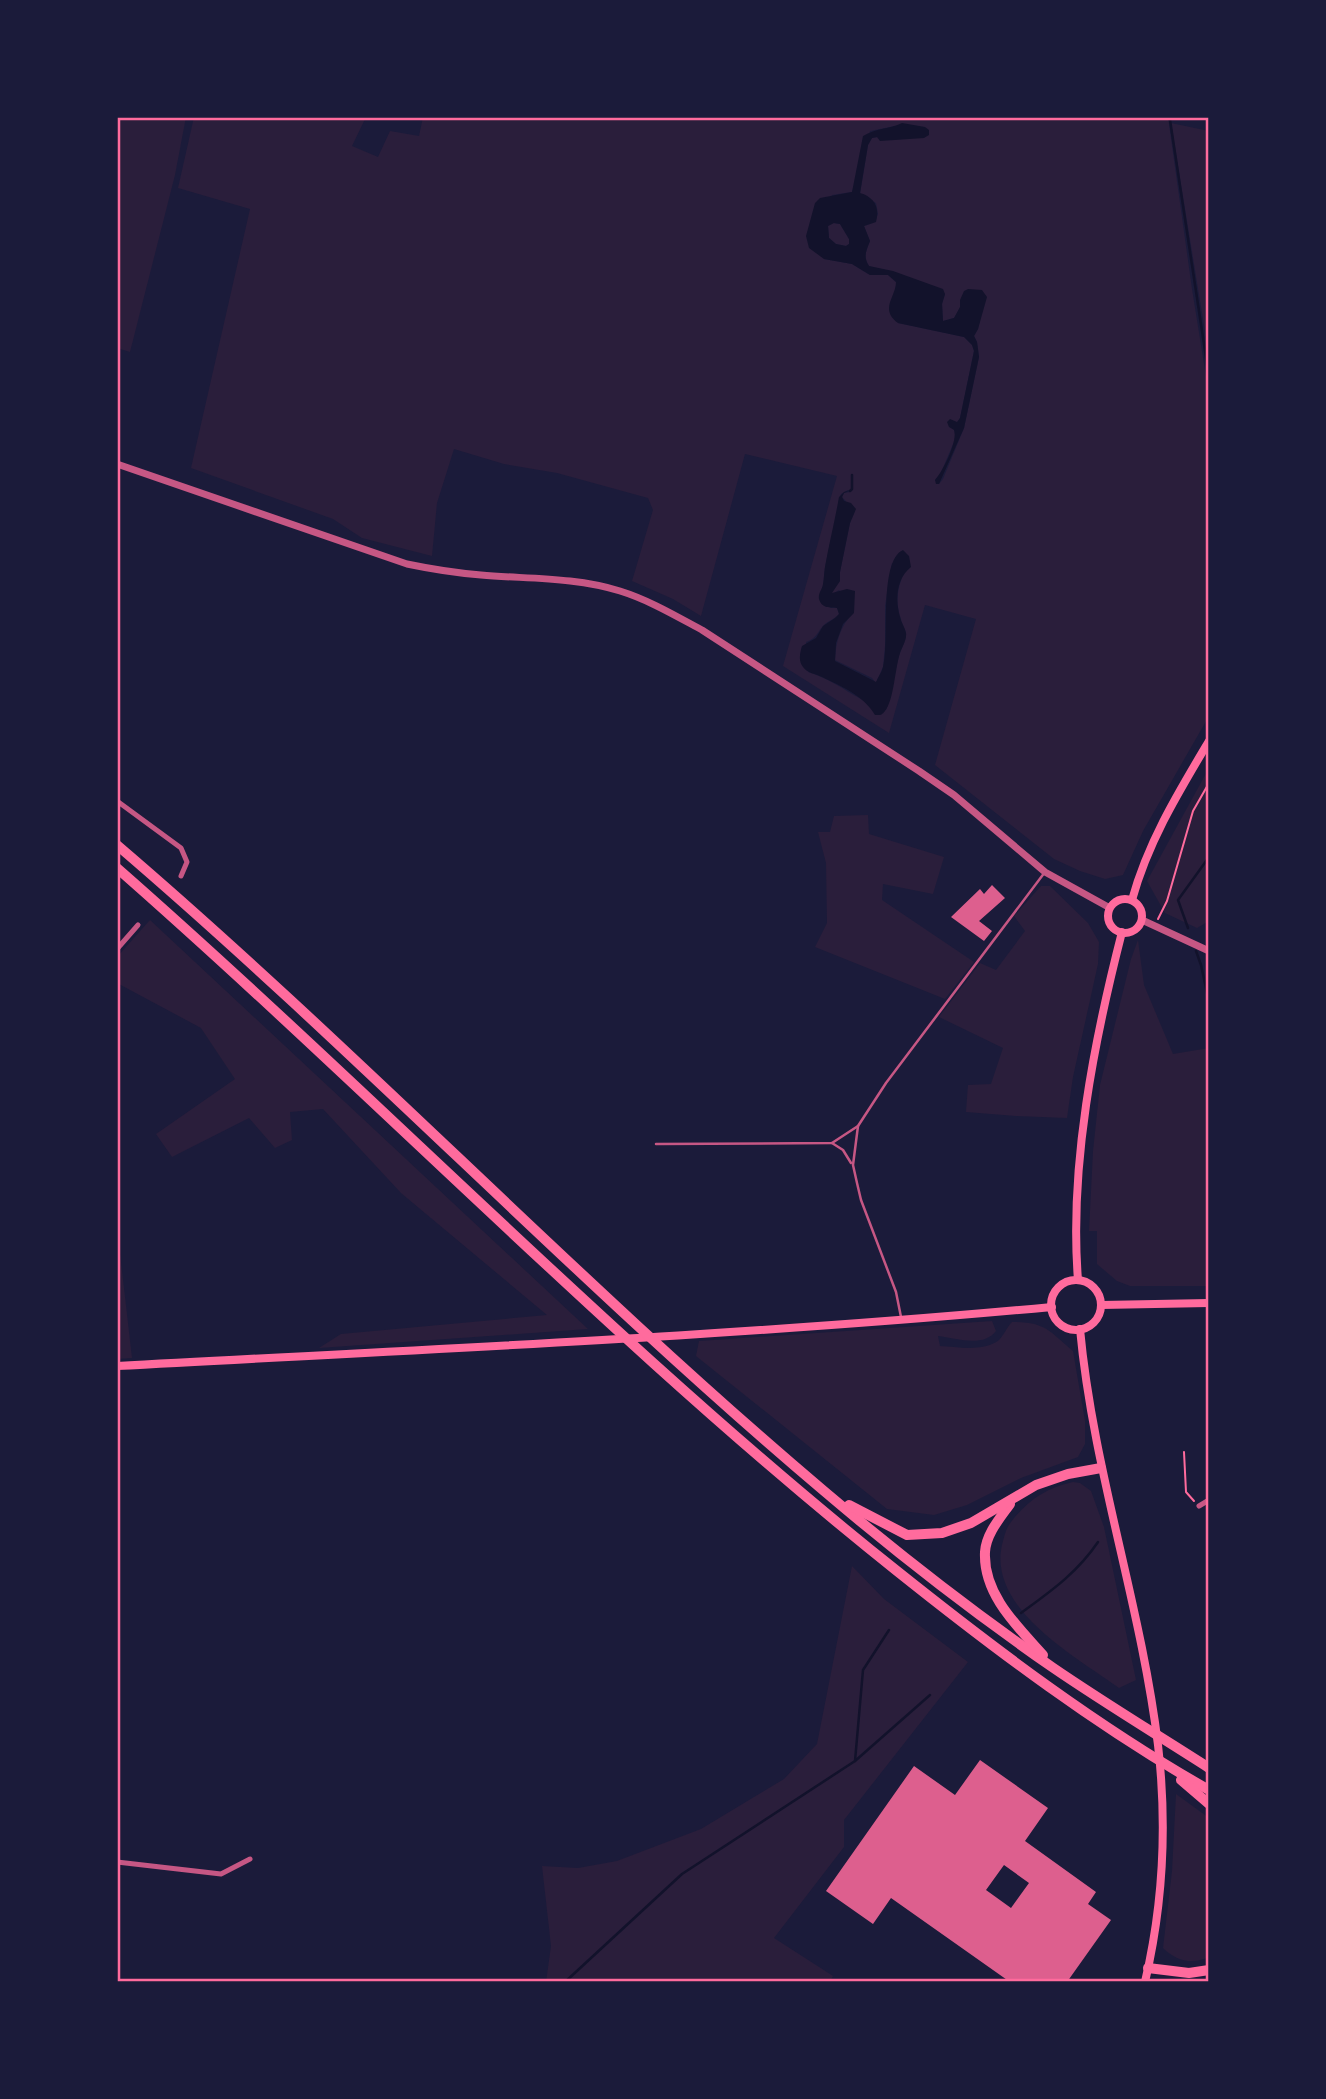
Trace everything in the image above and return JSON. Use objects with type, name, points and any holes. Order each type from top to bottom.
[{"type":"highway","points":[[117,845],[354,1058],[706,1387],[825,1492],[937,1582],[1054,1668],[1209,1768]]},
{"type":"highway","points":[[117,868],[353,1081],[642,1352],[838,1524],[1000,1651],[1164,1764],[1209,1790]]},
{"type":"highway","points":[[825,1492],[907,1535],[942,1533],[971,1523],[1036,1485],[1068,1474],[1101,1468]]},
{"type":"highway","points":[[1013,1499],[991,1532],[985,1551],[990,1586],[1009,1616],[1054,1668]]},
{"type":"highway","points":[[1164,1764],[1209,1804]]},
{"type":"highway","points":[[1148,1968],[1189,1973],[1209,1970]]},
{"type":"main road","points":[[1132,900],[1162,819],[1209,741]]},
{"type":"main road","points":[[1122,899],[1132,900],[1139,906],[1142,920],[1136,929],[1127,933],[1117,931],[1110,923],[1110,908],[1122,899]]},
{"type":"main road","points":[[1078,1280],[1078,1205],[1084,1121],[1101,1021],[1122,932]]},
{"type":"main road","points":[[1078,1280],[1092,1285],[1100,1297],[1101,1305],[1092,1324],[1080,1329],[1061,1324],[1053,1314],[1052,1307],[1056,1291],[1069,1281],[1078,1280]]},
{"type":"main road","points":[[1101,1305],[1209,1303]]},
{"type":"main road","points":[[117,1366],[699,1334],[902,1321],[1052,1307]]},
{"type":"main road","points":[[1080,1329],[1101,1468],[1148,1679],[1158,1746],[1162,1812],[1159,1897],[1145,1982]]},
{"type":"street","points":[[117,464],[407,564],[482,575],[576,582],[620,591],[665,610],[919,771],[954,795],[1045,872],[1110,908]]},
{"type":"street","points":[[117,801],[181,848],[187,862],[181,876]]},
{"type":"street","points":[[1142,920],[1209,951]]},
{"type":"street","points":[[117,949],[138,925]]},
{"type":"street","points":[[1199,1506],[1209,1500]]},
{"type":"street","points":[[117,1862],[221,1874],[250,1859]]},
{"type":"lane","points":[[853,1165],[859,1126],[886,1083],[1045,872]]},
{"type":"lane","points":[[656,1144],[832,1143],[859,1126]]},
{"type":"lane","points":[[832,1143],[843,1150],[853,1165],[861,1200],[896,1292],[902,1321]]},
{"type":"path","points":[[1161,913],[1167,901],[1193,811],[1209,783]]},
{"type":"path","points":[[1184,1452],[1186,1492],[1199,1506]]},
{"type":"shaded area","points":[[117,117],[186,117],[175,175],[130,352],[117,348]]},
{"type":"shaded area","points":[[194,117],[366,117],[352,146],[378,157],[390,131],[419,136],[423,117],[790,117],[800,120],[1168,117],[1209,395],[1209,716],[1143,831],[1123,875],[1105,879],[1054,859],[935,765],[976,619],[925,605],[889,733],[783,666],[837,476],[745,454],[701,616],[673,599],[632,581],[653,510],[648,498],[557,473],[504,464],[454,449],[437,503],[432,556],[362,538],[333,519],[191,468],[250,209],[178,188]],"holes":[[[895,126],[872,138],[868,145],[860,194],[876,203],[878,214],[875,222],[864,226],[870,241],[866,254],[867,263],[945,294],[942,304],[943,321],[954,318],[961,307],[980,319],[974,336],[979,357],[964,428],[939,484],[935,480],[940,475],[956,437],[954,430],[960,418],[974,351],[972,345],[964,337],[898,323],[896,282],[888,275],[870,275],[852,264],[824,259],[832,195],[852,192],[870,131]],[[848,490],[850,492],[844,493],[842,497],[855,511],[850,523],[840,581],[831,593],[839,590],[853,613],[840,635],[835,660],[872,678],[876,683],[883,667],[885,606],[892,563],[905,571],[900,583],[898,601],[906,635],[886,710],[808,672],[806,642],[839,614],[837,608],[830,608],[823,588],[838,503],[841,494]]]},
{"type":"shaded area","points":[[902,123],[925,127],[929,130],[929,135],[924,138],[880,141],[877,137],[872,138],[868,145],[860,193],[872,200],[877,212],[876,222],[864,226],[870,241],[866,254],[867,263],[869,266],[893,271],[943,289],[943,321],[954,318],[964,291],[982,290],[987,297],[974,336],[979,357],[964,428],[939,484],[936,484],[935,480],[949,456],[955,435],[947,422],[950,419],[957,422],[960,418],[974,351],[972,345],[964,337],[898,323],[892,318],[889,308],[896,282],[888,275],[870,275],[852,264],[824,259],[809,248],[806,236],[815,203],[820,198],[852,192],[863,136]],"holes":[[[840,224],[849,239],[846,246],[836,244],[829,238],[828,226]]]},
{"type":"shaded area","points":[[1171,123],[1209,131],[1209,356]]},
{"type":"shaded area","points":[[833,223],[840,224],[849,239],[846,246],[836,244],[829,238],[828,226]]},
{"type":"shaded area","points":[[851,490],[842,497],[856,509],[850,523],[840,581],[832,593],[847,589],[855,591],[854,613],[843,624],[836,643],[835,661],[876,682],[885,656],[890,570],[895,557],[903,550],[909,556],[911,567],[902,577],[897,597],[906,638],[898,659],[888,706],[879,715],[875,715],[865,702],[852,692],[807,671],[800,660],[802,646],[816,638],[823,626],[839,614],[837,608],[822,604],[819,597],[839,497],[844,492]]},
{"type":"shaded area","points":[[1209,768],[1209,921],[1197,928],[1165,913],[1147,881]]},
{"type":"shaded area","points":[[868,815],[869,834],[944,857],[933,894],[883,884],[882,900],[974,962],[945,999],[815,947],[827,923],[826,863],[818,832],[830,832],[834,816]]},
{"type":"shaded area","points":[[1041,886],[1050,886],[1088,923],[1099,942],[1098,964],[1073,1077],[1067,1118],[966,1112],[968,1085],[991,1084],[1003,1048],[939,1017],[980,963],[996,970],[1025,931],[1014,916]]},
{"type":"shaded area","points":[[150,920],[588,1329],[319,1348],[341,1334],[547,1315],[401,1193],[323,1109],[290,1112],[292,1140],[275,1148],[249,1118],[172,1157],[156,1134],[235,1079],[201,1028],[117,983],[117,957]]},
{"type":"shaded area","points":[[1138,940],[1144,985],[1173,1054],[1209,1048],[1209,1286],[1130,1286],[1117,1281],[1097,1264],[1097,1231],[1089,1231],[1100,1085]]},
{"type":"shaded area","points":[[117,1227],[132,1358],[117,1359]]},
{"type":"shaded area","points":[[992,1321],[996,1331],[991,1336],[969,1341],[938,1336],[940,1346],[971,1348],[993,1344],[1012,1322],[1040,1326],[1052,1333],[1073,1351],[1085,1421],[1085,1444],[1078,1457],[1021,1478],[967,1505],[934,1515],[887,1509],[696,1356],[699,1341]]},
{"type":"shaded area","points":[[1073,1482],[1080,1483],[1091,1491],[1104,1527],[1136,1680],[1119,1688],[1037,1627],[1020,1608],[1007,1587],[1001,1565],[1005,1533],[1017,1514],[1046,1491]]},
{"type":"shaded area","points":[[852,1566],[884,1599],[968,1662],[844,1820],[844,1847],[774,1938],[833,1976],[830,1982],[546,1982],[551,1946],[542,1866],[578,1868],[617,1861],[701,1829],[784,1779],[817,1744]]},
{"type":"shaded area","points":[[1176,1794],[1209,1818],[1209,1957],[1196,1961],[1179,1959],[1163,1948],[1172,1871]]},
{"type":"building","points":[[992,885],[1005,898],[979,921],[992,931],[984,941],[951,917],[980,889],[984,894]]},
{"type":"building","points":[[980,1760],[1048,1808],[1025,1841],[1096,1892],[1088,1904],[1111,1920],[1067,1982],[1010,1982],[891,1898],[873,1924],[826,1891],[914,1766],[955,1795]],"holes":[[[1004,1865],[1029,1883],[1011,1908],[986,1890]]]},
{"type":"waterway","points":[[1170,120],[1209,377]]},
{"type":"waterway","points":[[850,491],[852,475]]},
{"type":"waterway","points":[[1188,928],[1178,900],[1209,857]]},
{"type":"waterway","points":[[1196,951],[1209,1002]]},
{"type":"waterway","points":[[1021,1613],[1072,1572],[1098,1542]]},
{"type":"waterway","points":[[565,1982],[682,1874],[855,1761],[863,1670],[889,1630]]},
{"type":"waterway","points":[[855,1761],[930,1695]]}]
